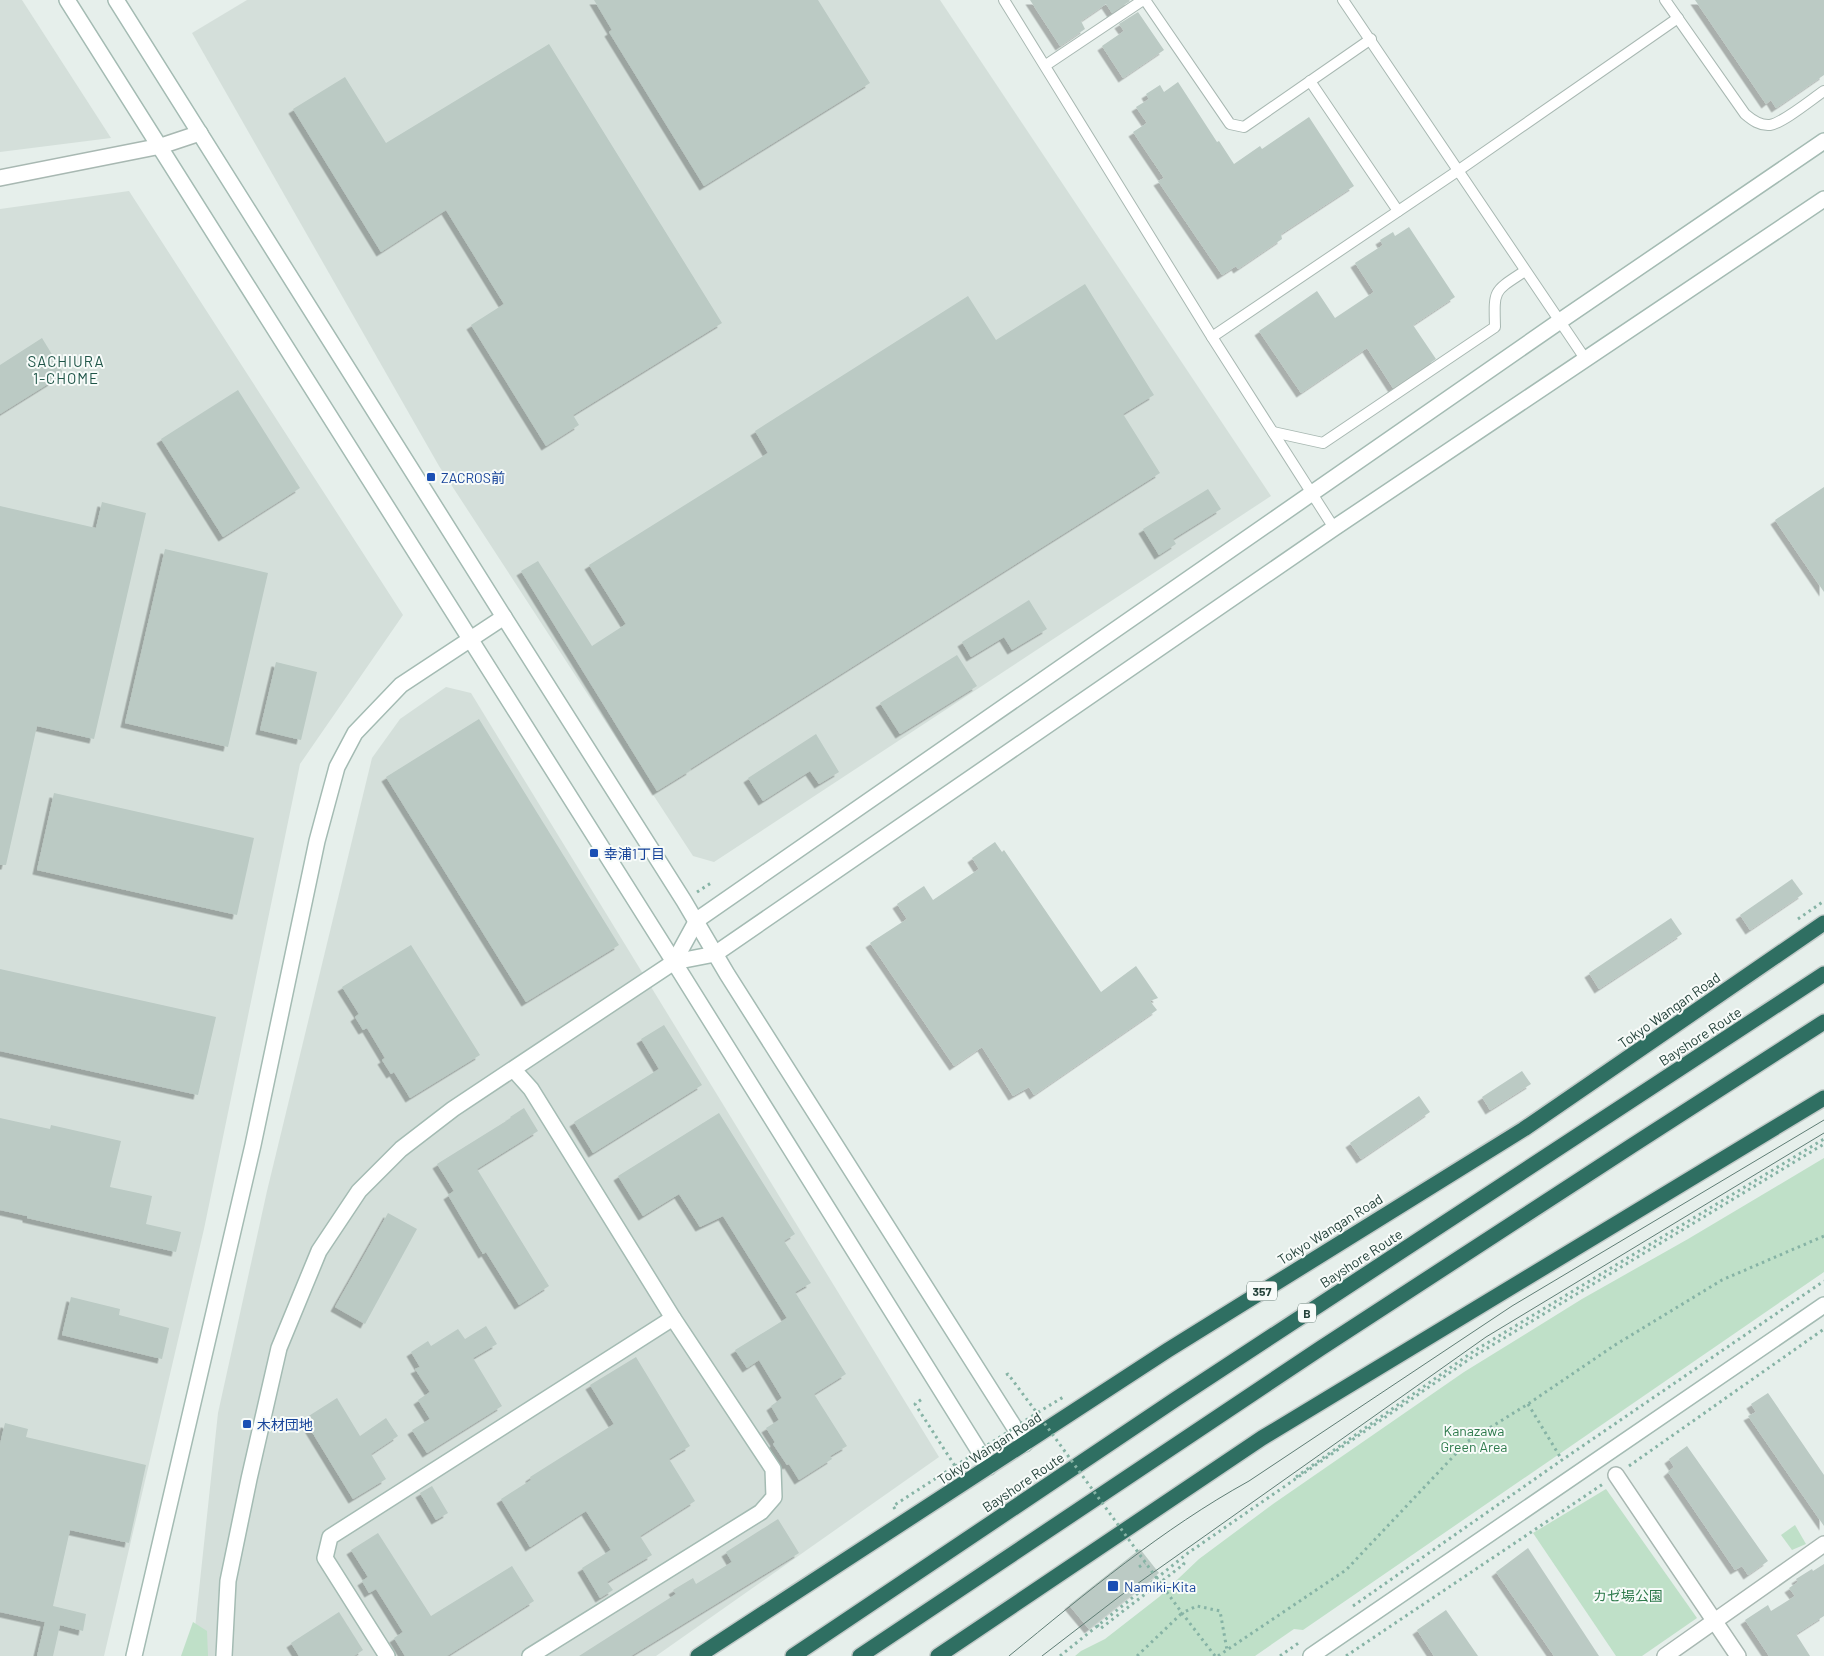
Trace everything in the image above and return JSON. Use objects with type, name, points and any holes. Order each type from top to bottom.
[{"type":"highway","name":"Tokyo Wangan Road","points":[[698,1656],[1177,1344],[1524,1129],[1824,923]]},
{"type":"highway","name":"Bayshore Route","points":[[793,1656],[1193,1388],[1824,974]]},
{"type":"highway","points":[[860,1656],[1329,1342],[1633,1144],[1824,1023]]},
{"type":"highway","points":[[938,1656],[1262,1438],[1824,1098]]},
{"type":"street","points":[[67,0],[161,146],[674,962],[989,1467]]},
{"type":"street","points":[[116,0],[697,920],[715,954],[1025,1444]]},
{"type":"street","points":[[0,178],[161,146],[200,133]]},
{"type":"street","points":[[674,962],[697,920],[1311,493],[1824,141]]},
{"type":"street","points":[[224,1656],[228,1581],[279,1348],[319,1251],[359,1191],[401,1149],[453,1109],[674,962],[715,954],[1334,528],[1824,199]]},
{"type":"street","points":[[134,1656],[253,1145],[317,840],[337,767],[355,733],[400,685],[504,617]]},
{"type":"street","points":[[514,1070],[531,1089],[673,1318],[773,1469],[774,1496],[762,1512],[530,1656]]},
{"type":"street","points":[[1312,1656],[1824,1305]]},
{"type":"street","points":[[387,1656],[325,1558],[330,1537],[673,1318]]},
{"type":"street","points":[[1616,1475],[1738,1656]]},
{"type":"street","points":[[1665,1656],[1824,1544]]},
{"type":"lane","points":[[1004,0],[1046,65],[1212,337],[1334,528]]},
{"type":"lane","points":[[1046,65],[1144,0],[1230,124],[1244,127],[1371,39]]},
{"type":"lane","points":[[1343,0],[1586,360]]},
{"type":"lane","points":[[1665,0],[1745,114],[1755,122],[1769,125],[1781,120],[1824,91]]},
{"type":"lane","points":[[1212,337],[1398,212],[1678,18]]},
{"type":"lane","points":[[1310,81],[1398,212]]},
{"type":"lane","points":[[1272,432],[1323,443],[1495,327],[1494,298],[1500,287],[1525,271]]},
{"type":"path","points":[[1058,1656],[1188,1553],[1474,1351],[1824,1139]]},
{"type":"path","points":[[1188,1553],[1471,1358],[1824,1144]]},
{"type":"path","points":[[1007,1375],[1037,1413],[1182,1613],[1216,1656],[1346,1570],[1467,1442],[1528,1404],[1615,1345],[1722,1280],[1824,1236]]},
{"type":"path","points":[[1352,1606],[1824,1281]]},
{"type":"path","points":[[1346,1656],[1616,1475],[1824,1329]]},
{"type":"path","points":[[893,1506],[1067,1394]]},
{"type":"path","points":[[922,1399],[914,1404],[955,1466]]},
{"type":"path","points":[[1528,1404],[1562,1460]]},
{"type":"path","points":[[1097,1625],[1100,1629],[1160,1583],[1184,1564],[1180,1560]]},
{"type":"path","points":[[1139,1567],[1145,1563]]},
{"type":"path","points":[[1137,1656],[1182,1613],[1197,1606],[1220,1611],[1227,1650]]},
{"type":"path","points":[[1280,1656],[1304,1639]]},
{"type":"shaded area","points":[[0,0],[22,0],[111,138],[0,152]]},
{"type":"shaded area","points":[[247,0],[940,0],[1271,496],[714,862],[693,856],[439,466],[192,33]]},
{"type":"shaded area","points":[[129,191],[403,615],[300,764],[204,1229],[104,1656],[0,1656],[0,209]]},
{"type":"shaded area","points":[[446,687],[471,693],[939,1457],[656,1656],[205,1656],[194,1637],[218,1413],[267,1191],[372,758],[400,719]]},
{"type":"green space","name":"Kanazawa Green Area","points":[[1824,1158],[1824,1272],[1303,1630],[1294,1629],[1255,1656],[1075,1656],[1105,1639],[1159,1597],[1199,1559],[1273,1504],[1464,1372],[1582,1299],[1688,1239]]},
{"type":"green space","name":"カゼ場公園","points":[[1606,1489],[1697,1618],[1642,1656],[1616,1656],[1533,1533]]},
{"type":"green space","points":[[1795,1525],[1806,1544],[1792,1550],[1781,1535]]},
{"type":"green space","points":[[193,1622],[207,1631],[208,1656],[181,1656]]},
{"type":"building","points":[[594,0],[818,0],[870,83],[704,186],[609,32],[612,30]]},
{"type":"building","points":[[1030,0],[1130,1],[1112,13],[1106,4],[1081,21],[1085,29],[1060,46]]},
{"type":"building","points":[[1695,0],[1824,0],[1824,75],[1776,108],[1771,100],[1766,104]]},
{"type":"building","points":[[1138,12],[1164,50],[1123,78],[1102,46],[1124,31],[1119,24]]},
{"type":"building","points":[[549,44],[722,323],[573,415],[579,425],[546,446],[471,325],[504,304],[446,210],[381,252],[293,109],[345,77],[386,143]]},
{"type":"building","points":[[1178,82],[1217,142],[1219,141],[1234,164],[1260,146],[1262,149],[1309,117],[1354,186],[1281,234],[1282,239],[1238,269],[1236,266],[1222,275],[1158,181],[1164,178],[1133,132],[1147,123],[1136,107],[1149,99],[1146,94],[1160,85],[1164,92]]},
{"type":"building","points":[[1409,227],[1455,297],[1413,325],[1436,359],[1393,388],[1367,348],[1301,393],[1259,331],[1317,291],[1335,318],[1374,292],[1355,263],[1383,245],[1380,240],[1393,232],[1395,236]]},
{"type":"building","points":[[1085,284],[1154,395],[1123,414],[1160,473],[657,791],[521,571],[538,561],[592,646],[626,624],[589,565],[768,453],[755,431],[968,296],[996,340]]},
{"type":"building","points":[[42,338],[64,374],[0,414],[0,365]]},
{"type":"building","points":[[238,390],[300,488],[223,537],[161,439]]},
{"type":"building","points":[[1824,487],[1824,592],[1775,520]]},
{"type":"building","points":[[1208,489],[1221,509],[1173,539],[1176,544],[1159,555],[1143,529]]},
{"type":"building","points":[[102,502],[146,513],[94,739],[37,726],[6,865],[0,865],[0,506],[96,528]]},
{"type":"building","points":[[165,549],[268,573],[228,747],[125,723]]},
{"type":"building","points":[[1029,600],[1047,629],[1012,650],[1004,637],[971,657],[962,642]]},
{"type":"building","points":[[957,655],[977,686],[900,734],[880,703]]},
{"type":"building","points":[[276,662],[317,672],[301,740],[260,730]]},
{"type":"building","points":[[479,719],[619,945],[526,1002],[386,777]]},
{"type":"building","points":[[816,734],[839,772],[819,784],[810,771],[763,801],[748,778]]},
{"type":"building","points":[[54,793],[254,838],[237,915],[37,870]]},
{"type":"building","points":[[995,842],[1002,852],[1004,850],[1101,992],[1136,966],[1158,998],[1150,1001],[1157,1010],[1034,1095],[1029,1087],[1013,1096],[982,1047],[954,1066],[870,943],[907,919],[897,904],[924,886],[933,900],[979,869],[972,858]]},
{"type":"building","points":[[1792,879],[1803,894],[1750,930],[1740,915]]},
{"type":"building","points":[[1671,918],[1682,934],[1599,989],[1589,973]]},
{"type":"building","points":[[411,945],[480,1055],[410,1098],[394,1072],[391,1074],[382,1060],[385,1058],[367,1028],[363,1030],[355,1017],[359,1014],[342,987]]},
{"type":"building","points":[[0,969],[216,1017],[198,1095],[0,1051]]},
{"type":"building","points":[[664,1025],[702,1085],[593,1153],[574,1122],[659,1069],[641,1039]]},
{"type":"building","points":[[1522,1071],[1531,1084],[1490,1110],[1482,1097]]},
{"type":"building","points":[[1419,1096],[1430,1112],[1361,1159],[1350,1143]]},
{"type":"building","points":[[524,1108],[538,1131],[477,1169],[549,1286],[519,1305],[486,1252],[483,1254],[448,1195],[454,1191],[437,1164]]},
{"type":"building","points":[[719,1113],[795,1234],[784,1241],[811,1283],[795,1292],[846,1374],[814,1394],[847,1446],[830,1456],[832,1459],[799,1480],[773,1444],[775,1442],[766,1428],[779,1420],[771,1406],[782,1398],[759,1360],[747,1368],[735,1350],[787,1318],[723,1216],[700,1227],[679,1194],[643,1216],[618,1176]]},
{"type":"building","points":[[0,1118],[50,1129],[51,1125],[121,1141],[110,1187],[152,1196],[146,1224],[181,1232],[176,1252],[27,1218],[27,1216],[0,1210]]},
{"type":"building","points":[[388,1213],[417,1229],[365,1324],[335,1307]]},
{"type":"building","points":[[71,1297],[120,1309],[119,1315],[169,1328],[162,1359],[62,1335]]},
{"type":"building","points":[[486,1326],[497,1344],[473,1358],[502,1406],[427,1453],[412,1430],[430,1419],[418,1400],[430,1392],[415,1369],[420,1367],[411,1352],[428,1341],[431,1346],[458,1329],[465,1339]]},
{"type":"building","points":[[636,1357],[690,1446],[669,1459],[695,1501],[640,1536],[652,1555],[607,1582],[613,1590],[600,1598],[582,1568],[611,1550],[586,1511],[530,1547],[501,1499],[531,1480],[530,1477],[614,1424],[590,1385]]},
{"type":"building","points":[[1768,1393],[1824,1475],[1824,1526],[1748,1416],[1756,1412],[1751,1404]]},
{"type":"building","points":[[337,1398],[360,1436],[386,1418],[398,1436],[371,1454],[386,1479],[353,1499],[304,1419]]},
{"type":"building","points":[[5,1423],[28,1429],[26,1437],[146,1465],[129,1543],[70,1530],[53,1606],[86,1614],[83,1631],[60,1625],[53,1656],[37,1656],[45,1622],[0,1612],[0,1444]]},
{"type":"building","points":[[1687,1446],[1768,1561],[1748,1575],[1742,1566],[1735,1570],[1668,1472],[1674,1467],[1669,1459]]},
{"type":"building","points":[[432,1486],[448,1513],[436,1520],[420,1493]]},
{"type":"building","points":[[778,1519],[799,1553],[631,1656],[579,1656],[676,1594],[673,1590],[693,1578],[696,1584],[732,1562],[726,1552]]},
{"type":"building","points":[[378,1533],[431,1616],[512,1566],[534,1601],[447,1656],[405,1656],[394,1638],[403,1632],[376,1589],[369,1593],[362,1581],[368,1577],[351,1550]]},
{"type":"building","points":[[1528,1548],[1599,1656],[1554,1656],[1496,1572]]},
{"type":"building","points":[[1140,1549],[1159,1573],[1089,1629],[1069,1605]]},
{"type":"building","points":[[1824,1564],[1824,1616],[1796,1634],[1810,1656],[1769,1656],[1745,1620],[1768,1605],[1771,1611],[1795,1596],[1789,1588],[1798,1582],[1796,1579]]},
{"type":"building","points":[[1446,1610],[1478,1656],[1434,1656],[1417,1630]]},
{"type":"building","points":[[339,1612],[363,1650],[354,1656],[299,1656],[291,1643]]},
{"type":"tram line","points":[[1009,1656],[1125,1563],[1186,1520],[1249,1481],[1512,1306],[1824,1120]]},
{"type":"tram line","points":[[1042,1656],[1120,1596],[1486,1337],[1824,1133]]},
{"type":"place","name":"ZACROS前","points":[[431,477]]},
{"type":"place","name":"幸浦1丁目","points":[[594,853]]},
{"type":"place","name":"木材団地","points":[[247,1424]]},
{"type":"place","name":"Namiki-Kita","points":[[1113,1586]]},
{"type":"district","name":"SACHIURA 1-CHOME","points":[[66,370]]}]
